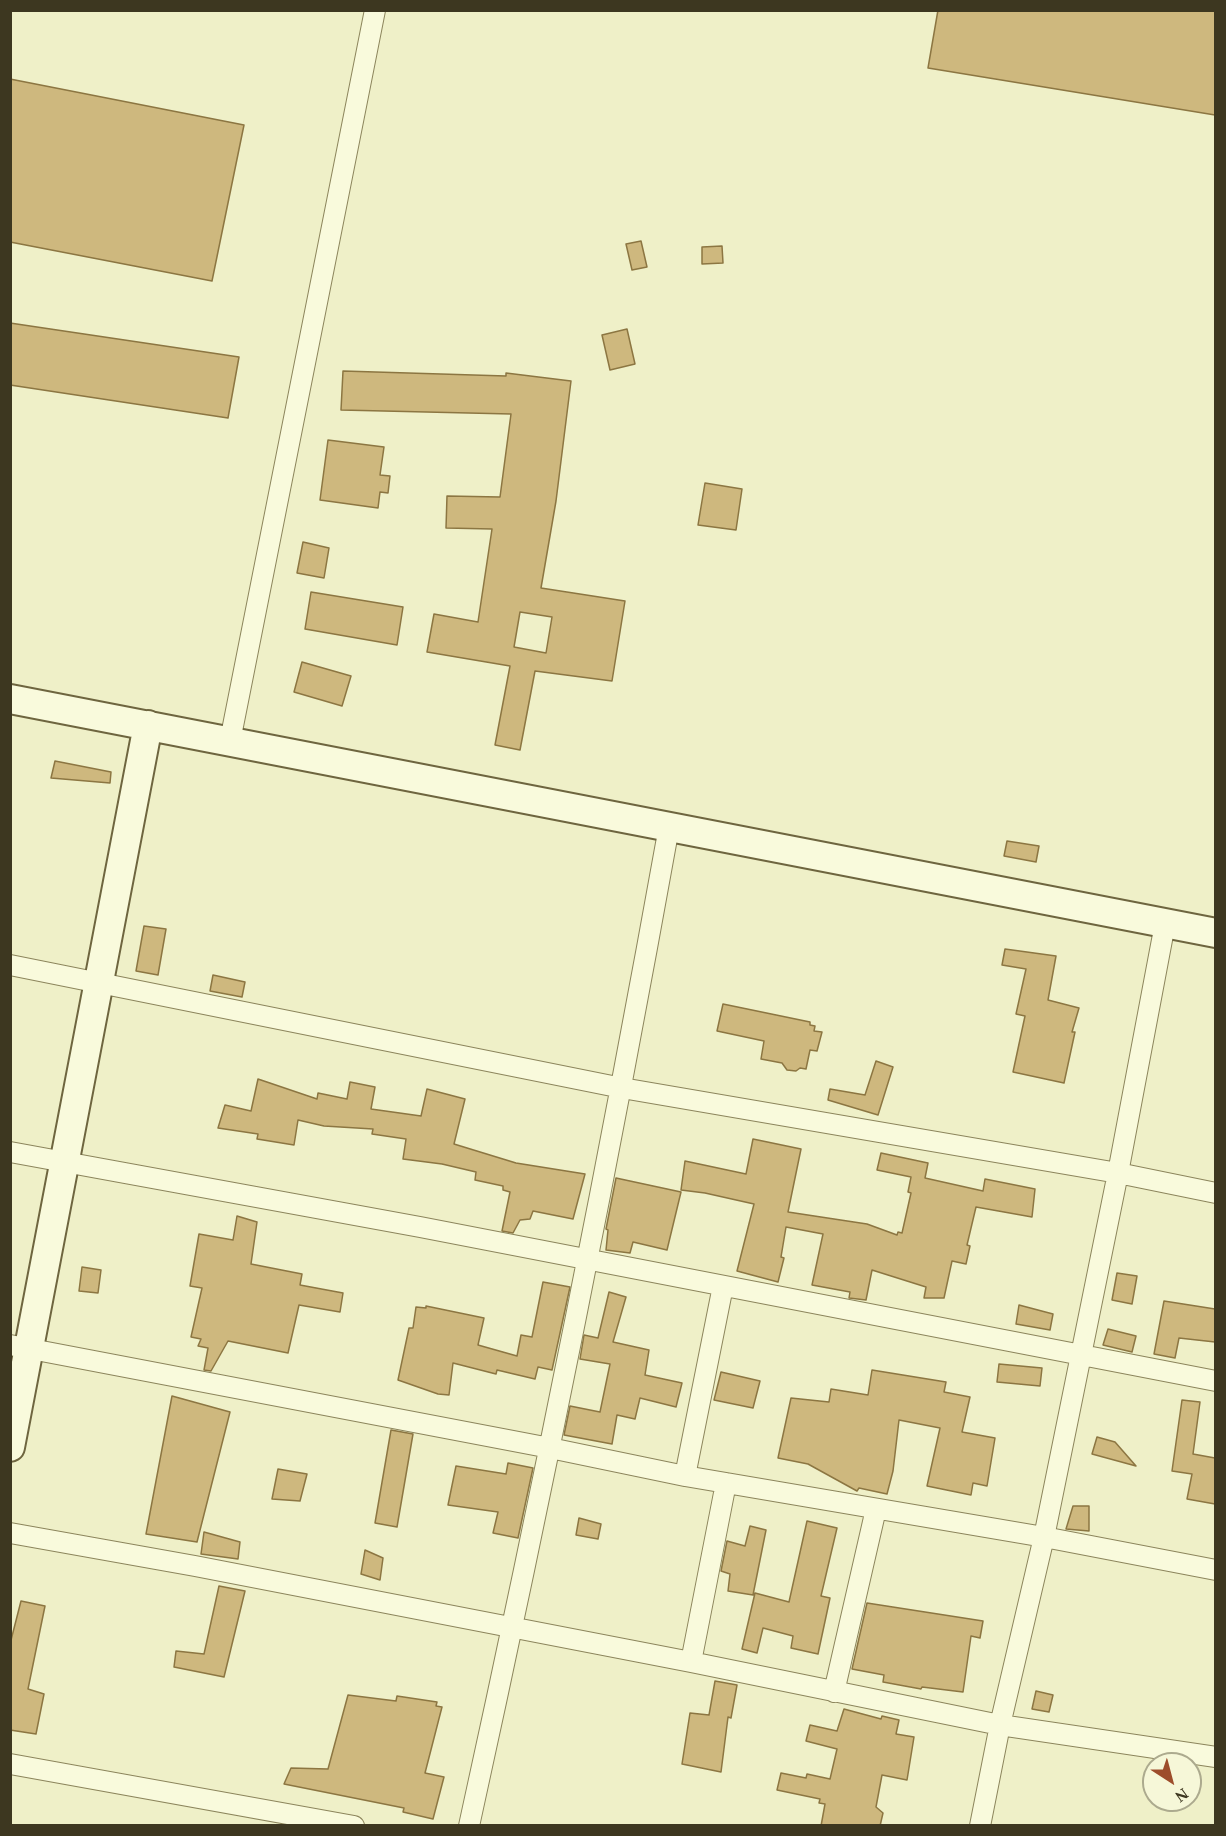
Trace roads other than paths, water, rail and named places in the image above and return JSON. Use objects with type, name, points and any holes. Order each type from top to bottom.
[{"type":"street","points":[[230,741],[375,10]]},
{"type":"street","points":[[10,699],[1215,933]]},
{"type":"street","points":[[10,1448],[20,1347],[65,1163],[148,725]]},
{"type":"street","points":[[470,1826],[513,1628],[622,1088],[669,827]]},
{"type":"street","points":[[980,1826],[1000,1725],[1044,1537],[1118,1173],[1165,924]]},
{"type":"street","points":[[10,965],[622,1088],[1118,1173],[1215,1193]]},
{"type":"street","points":[[10,1152],[420,1227],[1215,1381]]},
{"type":"street","points":[[685,1476],[723,1286]]},
{"type":"street","points":[[20,1347],[685,1476],[1044,1537],[1215,1570]]},
{"type":"street","points":[[691,1662],[726,1483]]},
{"type":"street","points":[[834,1692],[876,1509]]},
{"type":"street","points":[[10,1533],[691,1662],[1000,1725],[1215,1757]]},
{"type":"street","points":[[10,1764],[354,1826]]}]
